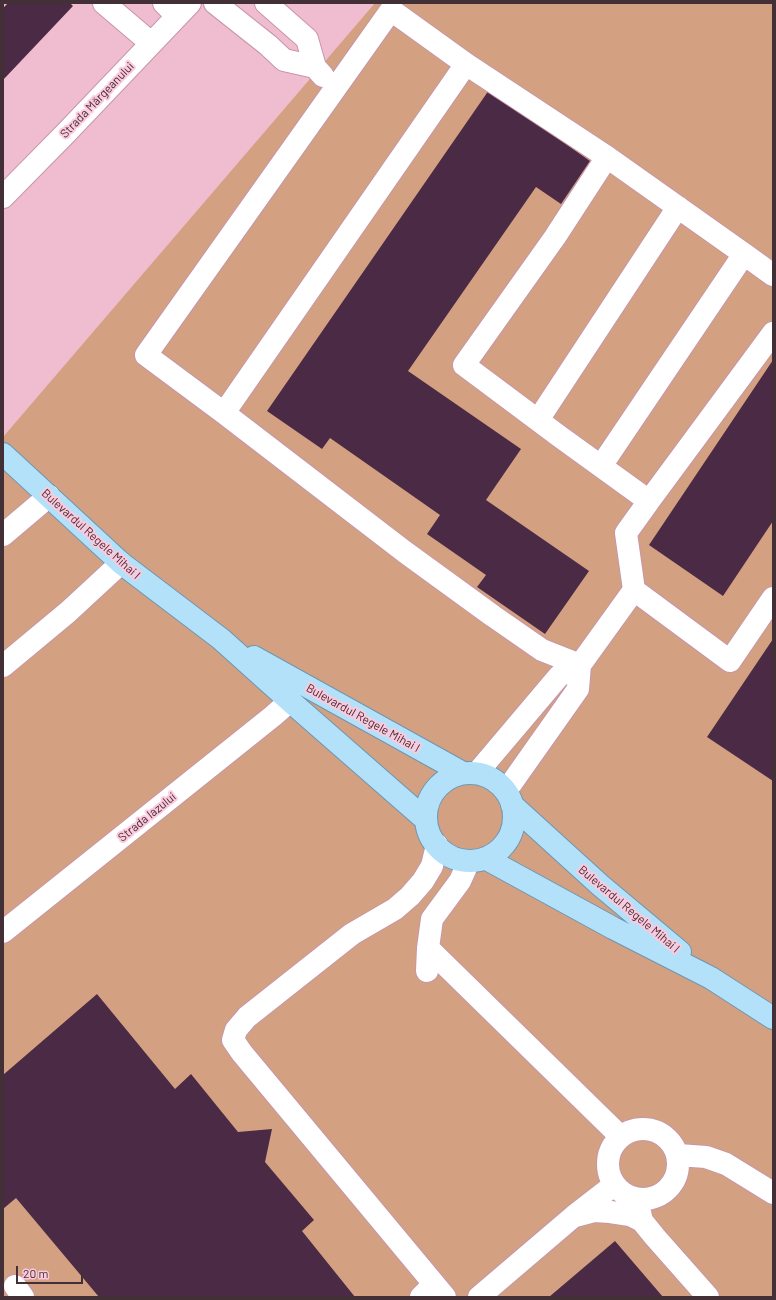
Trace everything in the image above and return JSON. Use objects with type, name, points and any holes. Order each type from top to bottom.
[{"type":"main road","name":"Bulevardul Regele Mihai I","points":[[3,454],[121,563],[221,639],[426,820]]},
{"type":"main road","name":"Bulevardul Regele Mihai I","points":[[221,639],[470,773]]},
{"type":"main road","points":[[470,773],[488,776],[498,782],[509,798],[514,818],[512,831],[506,842],[497,852],[477,860],[457,859],[446,854],[431,838],[426,820],[427,807],[432,795],[440,784],[451,777],[470,773]]},
{"type":"main road","name":"Bulevardul Regele Mihai I","points":[[509,798],[600,885],[712,978],[773,1018]]},
{"type":"main road","name":"Bulevardul Regele Mihai I","points":[[477,860],[712,978]]},
{"type":"street","points":[[104,3],[151,43]]},
{"type":"street","points":[[215,3],[268,45],[284,60],[315,67]]},
{"type":"street","points":[[266,3],[307,39],[315,67],[335,88]]},
{"type":"street","name":"Strada Mărgeanului","points":[[3,197],[151,43],[177,7]]},
{"type":"street","points":[[580,664],[542,650],[494,616],[405,552],[146,355],[391,10],[466,64],[607,157],[773,275]]},
{"type":"street","points":[[224,413],[466,64]]},
{"type":"street","points":[[607,157],[555,237],[464,365],[649,501]]},
{"type":"street","points":[[538,420],[678,207]]},
{"type":"street","points":[[601,466],[744,254]]},
{"type":"street","points":[[470,773],[559,676],[580,664],[634,590],[626,533],[773,334]]},
{"type":"street","points":[[3,535],[49,496]]},
{"type":"street","points":[[3,666],[68,612],[121,563]]},
{"type":"street","points":[[634,590],[730,661],[773,598]]},
{"type":"street","points":[[509,798],[578,689],[580,664]]},
{"type":"street","name":"Strada Iazului","points":[[3,932],[290,701]]},
{"type":"street","points":[[434,1293],[242,1054],[233,1040],[236,1030],[247,1017],[352,934],[395,909],[410,896],[432,866],[437,845]]},
{"type":"street","points":[[427,971],[428,948],[432,919],[477,860]]},
{"type":"street","points":[[428,948],[620,1136]]},
{"type":"street","points":[[642,1128],[654,1130],[665,1135],[673,1144],[678,1155],[679,1166],[677,1176],[670,1187],[660,1195],[649,1199],[637,1199],[628,1196],[620,1191],[609,1175],[607,1164],[608,1154],[613,1144],[620,1136],[630,1130],[642,1128]]},
{"type":"street","points":[[678,1155],[706,1157],[726,1164],[773,1193]]},
{"type":"street","points":[[479,1297],[614,1184]]},
{"type":"street","points":[[637,1199],[642,1221]]},
{"type":"street","points":[[574,1216],[594,1211],[610,1212],[630,1215],[642,1221],[708,1297]]},
{"type":"shaded area","points":[[375,3],[773,3],[773,1297],[3,1297],[3,437]]},
{"type":"building","points":[[8,3],[70,3],[73,6],[3,80],[3,8]]},
{"type":"building","points":[[489,90],[590,161],[561,204],[536,187],[408,371],[521,449],[486,500],[589,571],[545,634],[477,587],[486,575],[427,534],[440,515],[330,438],[322,449],[267,411]]},
{"type":"building","points":[[773,360],[773,521],[723,596],[649,545]]},
{"type":"building","points":[[773,639],[773,781],[707,737]]},
{"type":"building","points":[[97,994],[175,1089],[191,1074],[238,1132],[272,1129],[265,1162],[314,1220],[302,1231],[355,1297],[99,1297],[16,1198],[3,1209],[3,1075]]},
{"type":"building","points":[[615,1241],[663,1297],[549,1297]]}]
